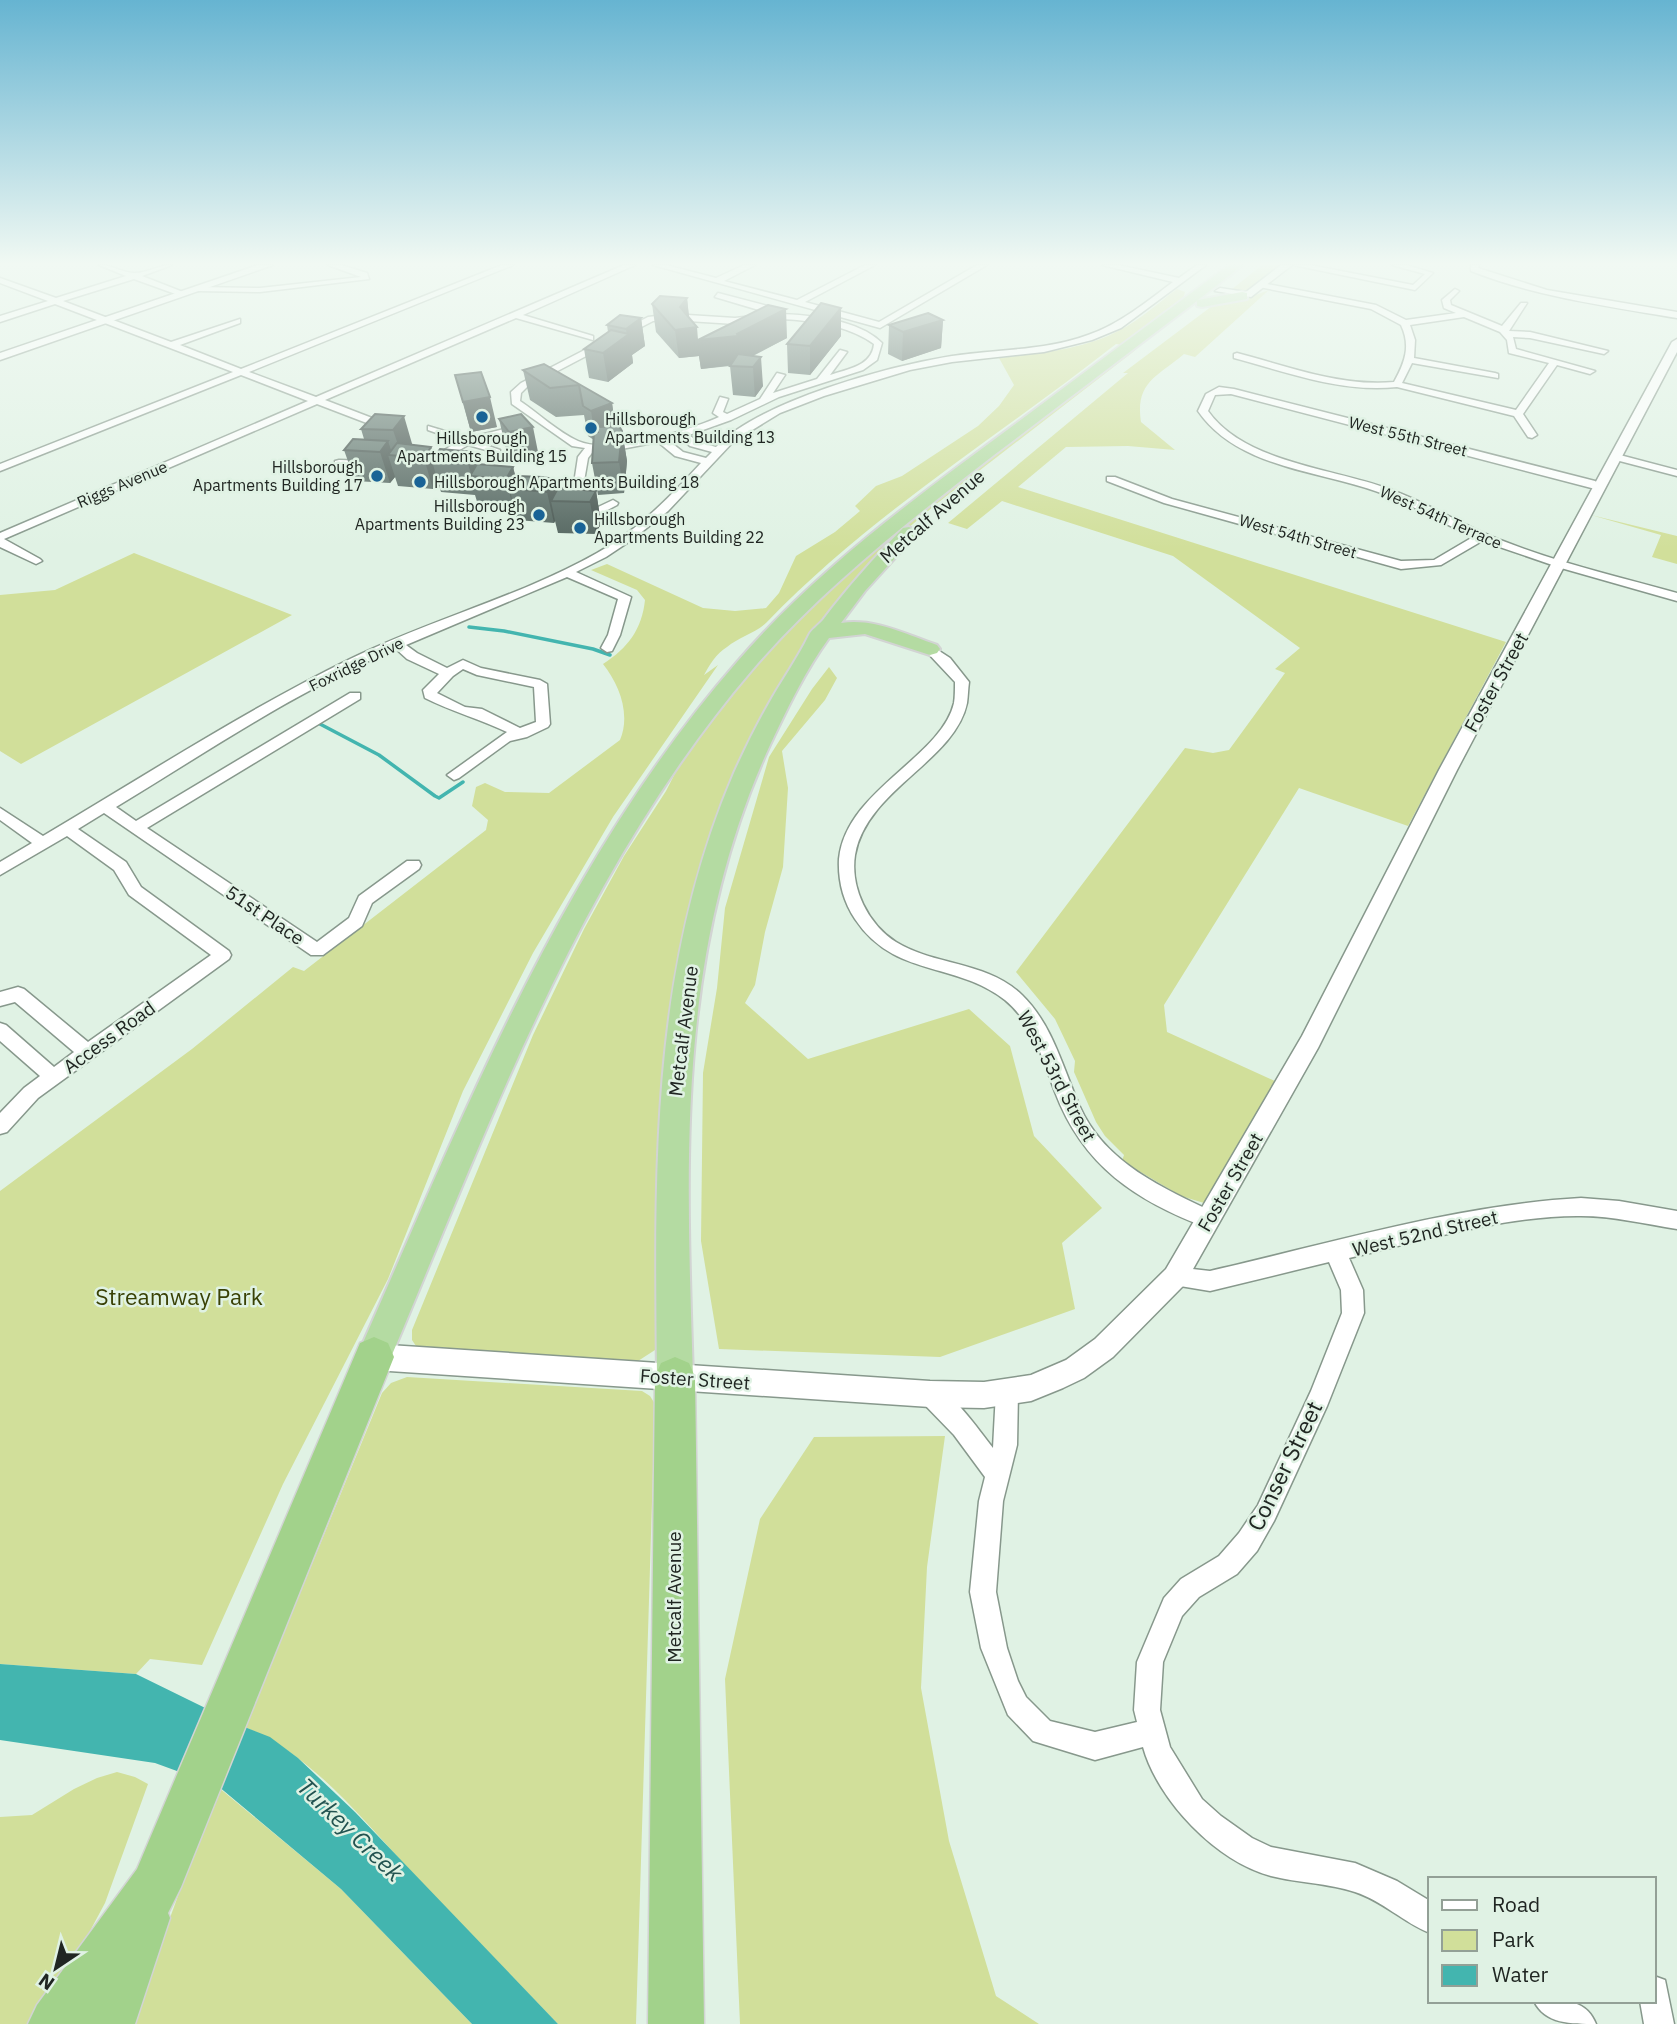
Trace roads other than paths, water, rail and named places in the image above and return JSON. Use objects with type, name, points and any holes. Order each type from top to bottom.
[{"type":"highway","name":"Metcalf Avenue","points":[[374,1357],[554,955],[615,846],[653,786],[712,704],[792,614],[855,555],[1114,359]]},
{"type":"highway","name":"Metcalf Avenue","points":[[676,2024],[673,1139],[677,1060],[692,953],[707,887],[741,781],[773,711],[819,635],[852,591],[895,545],[946,500],[1119,359]]},
{"type":"highway","points":[[852,591],[860,605],[872,617],[919,639],[930,649]]},
{"type":"highway","points":[[819,635],[846,626],[866,626],[930,649]]},
{"type":"highway","points":[[107,2024],[155,1887],[374,1357]]},
{"type":"highway","points":[[56,2024],[155,1887]]},
{"type":"street","points":[[209,359],[393,430]]},
{"type":"street","points":[[0,468],[273,359]]},
{"type":"street","name":"Riggs Avenue","points":[[0,539],[412,359]]},
{"type":"street","points":[[572,359],[533,379],[520,388],[514,398],[517,405],[540,421],[576,444],[591,448],[611,448],[682,435],[728,418],[764,400],[869,363],[872,359]]},
{"type":"street","points":[[821,380],[837,359]]},
{"type":"street","name":"Foxridge Drive","points":[[0,869],[303,689],[396,643],[567,573],[602,555],[647,524],[732,438],[777,411],[832,390],[935,362],[956,359]]},
{"type":"street","points":[[1251,359],[1354,385],[1377,387],[1397,384],[1518,414],[1532,435]]},
{"type":"street","points":[[1539,359],[1590,371]]},
{"type":"street","name":"Foster Street","points":[[374,1357],[930,1394],[984,1395],[1031,1388],[1074,1369],[1104,1348],[1175,1277],[1310,1042],[1448,770],[1668,359]]},
{"type":"street","points":[[1397,384],[1411,360],[1495,376]]},
{"type":"street","points":[[1518,414],[1554,363]]},
{"type":"street","points":[[764,400],[780,375]]},
{"type":"street","name":"West 55th Street","points":[[1215,389],[1591,484],[1598,489]]},
{"type":"street","name":"West 54th Terrace","points":[[1215,389],[1211,391],[1204,414],[1213,426],[1235,442],[1269,456],[1386,491],[1481,537],[1560,564],[1677,597]]},
{"type":"street","points":[[723,399],[718,413],[728,418]]},
{"type":"street","points":[[431,467],[443,453],[466,441],[540,421]]},
{"type":"street","points":[[432,428],[496,452]]},
{"type":"street","points":[[682,435],[694,444],[718,451]]},
{"type":"street","points":[[662,440],[679,454],[708,462]]},
{"type":"street","points":[[547,494],[565,497],[574,495],[579,488],[583,457],[591,448]]},
{"type":"street","points":[[1616,457],[1677,473]]},
{"type":"street","points":[[339,463],[379,464]]},
{"type":"street","points":[[418,466],[449,467]]},
{"type":"street","name":"West 54th Street","points":[[1111,480],[1178,504],[1401,565],[1437,563],[1481,537]]},
{"type":"street","points":[[565,497],[574,508],[593,512],[613,503]]},
{"type":"street","points":[[0,539],[36,561]]},
{"type":"street","points":[[567,573],[625,597],[614,635],[607,648]]},
{"type":"street","points":[[396,643],[412,656],[448,673]]},
{"type":"street","name":"West 53rd Street","points":[[930,649],[945,661],[962,682],[960,712],[944,734],[884,792],[858,823],[848,851],[847,867],[848,886],[859,913],[871,932],[897,952],[915,960],[980,976],[1014,998],[1032,1019],[1080,1127],[1100,1154],[1127,1175],[1208,1219]]},
{"type":"street","points":[[454,775],[505,738],[522,734],[543,724],[540,684],[537,682],[477,671],[463,664],[448,673],[430,690],[430,695],[462,711],[477,712],[522,734]]},
{"type":"street","name":"Foxridge Drive","points":[[135,828],[355,696]]},
{"type":"street","name":"51st Place","points":[[104,806],[317,951],[356,922],[365,900],[413,865]]},
{"type":"street","points":[[0,813],[42,843]]},
{"type":"street","name":"Access Road","points":[[0,1126],[27,1097],[53,1077],[223,955],[135,891],[120,866],[66,828]]},
{"type":"street","points":[[0,999],[18,994],[87,1052]]},
{"type":"street","points":[[0,1030],[53,1077]]},
{"type":"street","name":"West 52nd Street","points":[[1175,1277],[1210,1282],[1418,1232],[1531,1210],[1581,1207],[1619,1210],[1677,1220]]},
{"type":"street","name":"Conser Street","points":[[1335,1253],[1349,1279],[1355,1302],[1353,1313],[1319,1398],[1266,1513],[1248,1542],[1228,1564],[1190,1588],[1173,1607],[1150,1662],[1147,1684],[1151,1732],[1158,1752],[1192,1809],[1242,1848],[1269,1861],[1355,1877],[1387,1891],[1428,1917]]},
{"type":"street","points":[[1007,1392],[1004,1445],[987,1538],[983,1592],[994,1648],[1017,1706],[1042,1732],[1095,1746],[1151,1732]]},
{"type":"street","points":[[930,1394],[962,1427],[997,1473]]},
{"type":"street","points":[[1552,2003],[1582,2024]]},
{"type":"street","points":[[1571,2003],[1582,2024]]},
{"type":"street","points":[[1656,2003],[1659,2024]]},
{"type":"water","name":"Turkey Creek","points":[[0,1664],[136,1674],[270,1737],[298,1758],[355,1812],[558,2024],[472,2024],[341,1889],[218,1786],[155,1763],[0,1740]]},
{"type":"waterway","points":[[469,627],[504,631],[610,655]]},
{"type":"waterway","points":[[320,724],[379,755],[439,798],[463,782]]},
{"type":"place","name":"Hillsborough Apartments Building 15","points":[[482,417]]},
{"type":"place","name":"Hillsborough Apartments Building 13","points":[[591,428]]},
{"type":"place","name":"Hillsborough Apartments Building 17","points":[[377,476]]},
{"type":"place","name":"Hillsborough Apartments Building 18","points":[[420,482]]},
{"type":"place","name":"Hillsborough Apartments Building 23","points":[[539,515]]},
{"type":"place","name":"Hillsborough Apartments Building 22","points":[[580,528]]},
{"type":"park label","name":"Streamway Park","points":[[179,1297]]}]
